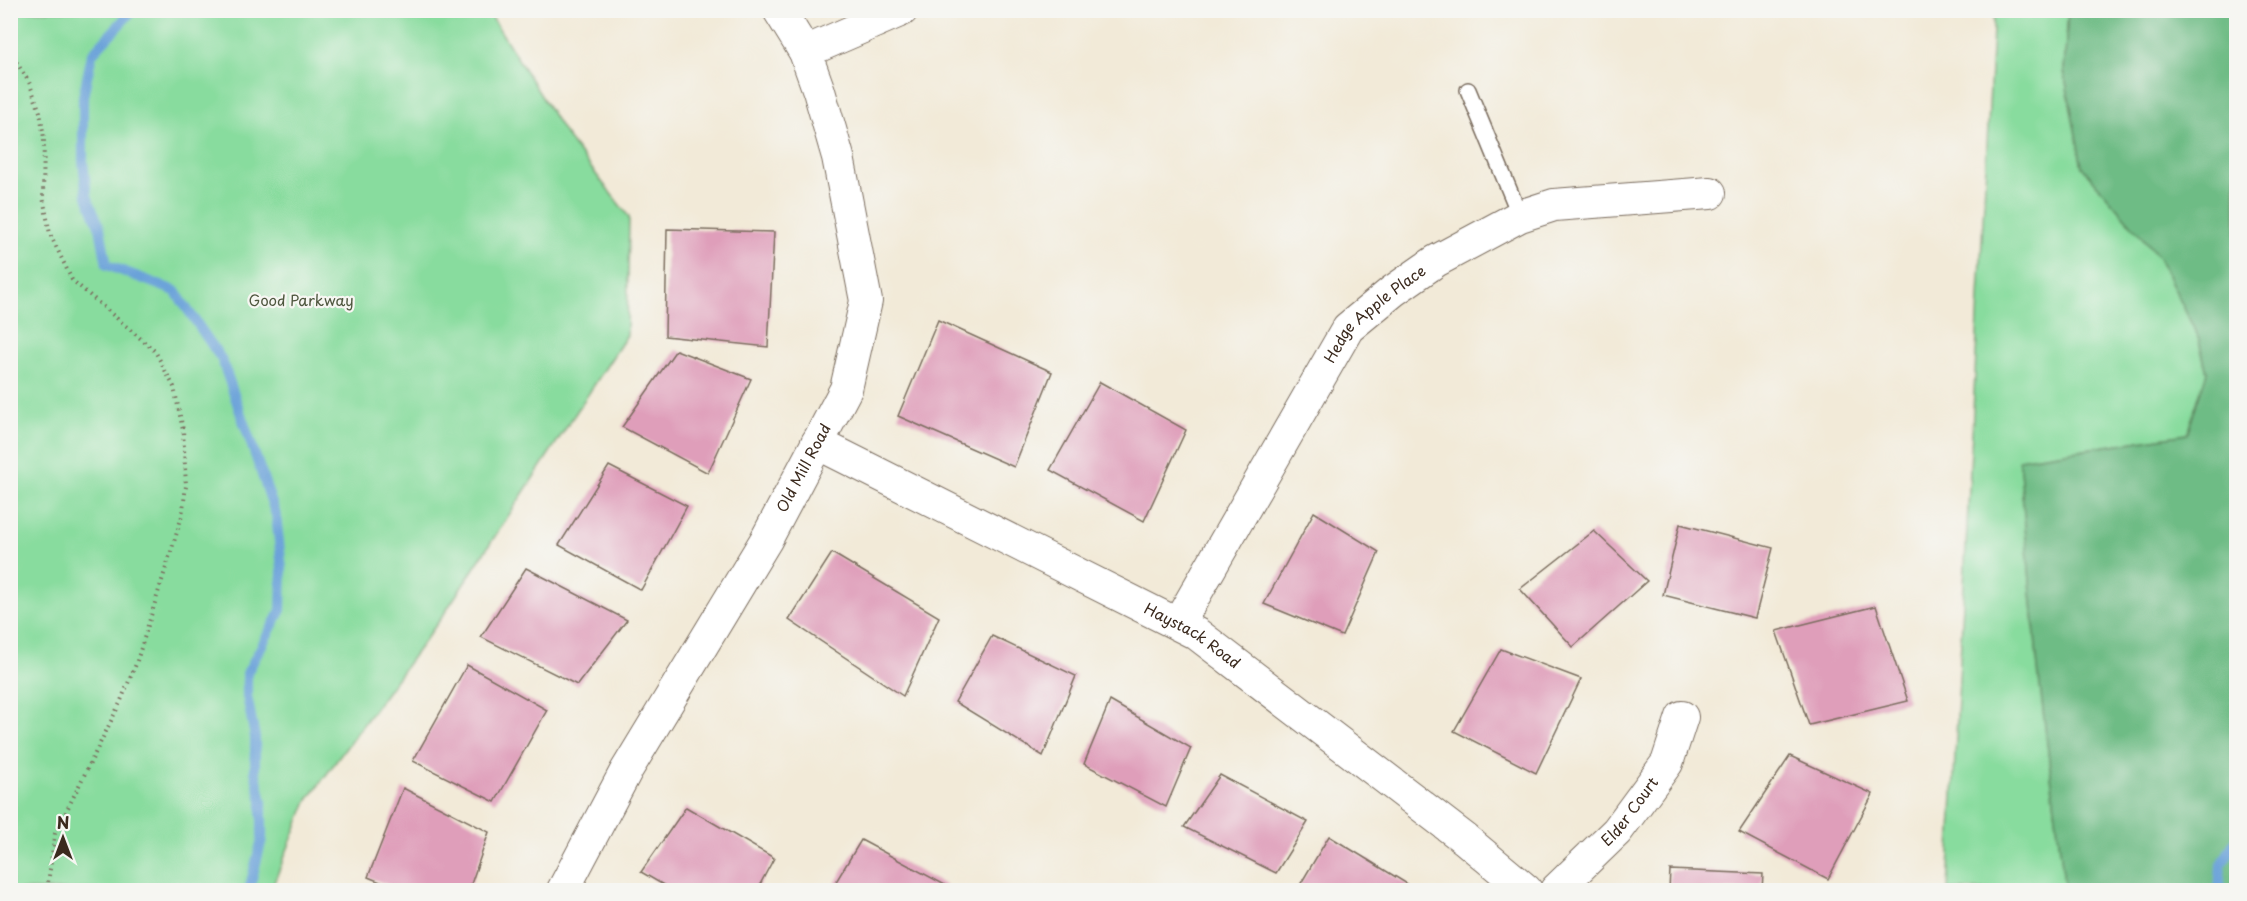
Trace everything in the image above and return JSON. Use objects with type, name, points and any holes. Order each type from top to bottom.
[{"type":"street","name":"Old Mill Road","points":[[563,891],[626,771],[766,540],[846,389],[866,301],[838,157],[805,52],[779,10]]},
{"type":"street","points":[[805,52],[902,10]]},
{"type":"street","name":"Hedge Apple Place","points":[[1178,624],[1348,328],[1393,291],[1436,261],[1520,216],[1554,205],[1710,193]]},
{"type":"street","name":"Haystack Road","points":[[817,443],[1197,634],[1465,839],[1526,891]]},
{"type":"street","name":"Elder Court","points":[[1556,891],[1617,831],[1666,763],[1682,717]]},
{"type":"lane","points":[[1468,90],[1520,216]]},
{"type":"path","points":[[10,52],[29,82],[40,112],[44,138],[43,197],[50,234],[72,280],[155,351],[174,387],[183,430],[186,486],[182,516],[136,664],[120,703],[56,834],[47,891]]},
{"type":"green space","name":"Good Parkway","points":[[10,11],[488,11],[565,134],[629,217],[627,335],[442,617],[307,801],[271,890],[11,890]]},
{"type":"green space","points":[[1994,11],[2068,11],[2064,71],[2082,167],[2159,257],[2198,337],[2207,372],[2187,434],[2019,459],[2038,669],[2065,890],[1948,890]]},
{"type":"green space","points":[[2068,11],[2236,11],[2236,890],[2065,890],[2038,669],[2019,459],[2187,434],[2207,372],[2198,337],[2159,257],[2082,167],[2064,71]]},
{"type":"building","points":[[667,229],[774,232],[768,347],[665,336]]},
{"type":"building","points":[[938,320],[1052,372],[1014,467],[898,416]]},
{"type":"building","points":[[676,350],[751,379],[708,473],[622,427]]},
{"type":"building","points":[[1100,382],[1186,430],[1144,521],[1050,470]]},
{"type":"building","points":[[609,466],[687,506],[641,590],[559,545]]},
{"type":"building","points":[[1314,512],[1379,552],[1342,636],[1264,604]]},
{"type":"building","points":[[1680,524],[1773,548],[1755,618],[1663,595]]},
{"type":"building","points":[[1594,531],[1647,581],[1573,647],[1520,589]]},
{"type":"building","points":[[832,553],[939,617],[903,696],[789,620]]},
{"type":"building","points":[[526,568],[627,620],[577,685],[481,637]]},
{"type":"building","points":[[1876,606],[1908,701],[1809,725],[1776,631]]},
{"type":"building","points":[[992,636],[1076,676],[1043,756],[955,702]]},
{"type":"building","points":[[1501,649],[1581,679],[1536,773],[1454,731]]},
{"type":"building","points":[[467,665],[547,710],[495,802],[413,761]]},
{"type":"building","points":[[1110,701],[1191,748],[1166,807],[1084,764]]},
{"type":"building","points":[[1790,756],[1873,794],[1828,879],[1739,832]]},
{"type":"building","points":[[1220,775],[1308,822],[1276,873],[1184,827]]},
{"type":"building","points":[[403,788],[489,832],[469,890],[400,890],[368,877]]},
{"type":"building","points":[[686,807],[774,858],[757,890],[672,890],[641,872]]},
{"type":"building","points":[[1329,836],[1409,885],[1406,890],[1297,890]]},
{"type":"building","points":[[861,840],[947,886],[945,890],[831,890]]},
{"type":"building","points":[[1670,870],[1763,874],[1762,890],[1669,890]]},
{"type":"waterway","points":[[133,10],[92,54],[83,97],[83,161],[87,196],[100,228],[107,265],[175,291],[222,360],[276,515],[282,569],[281,610],[247,673],[247,696],[255,737],[255,771],[262,801],[262,839],[249,890]]},
{"type":"waterway","points":[[2219,890],[2221,866],[2236,839]]}]
